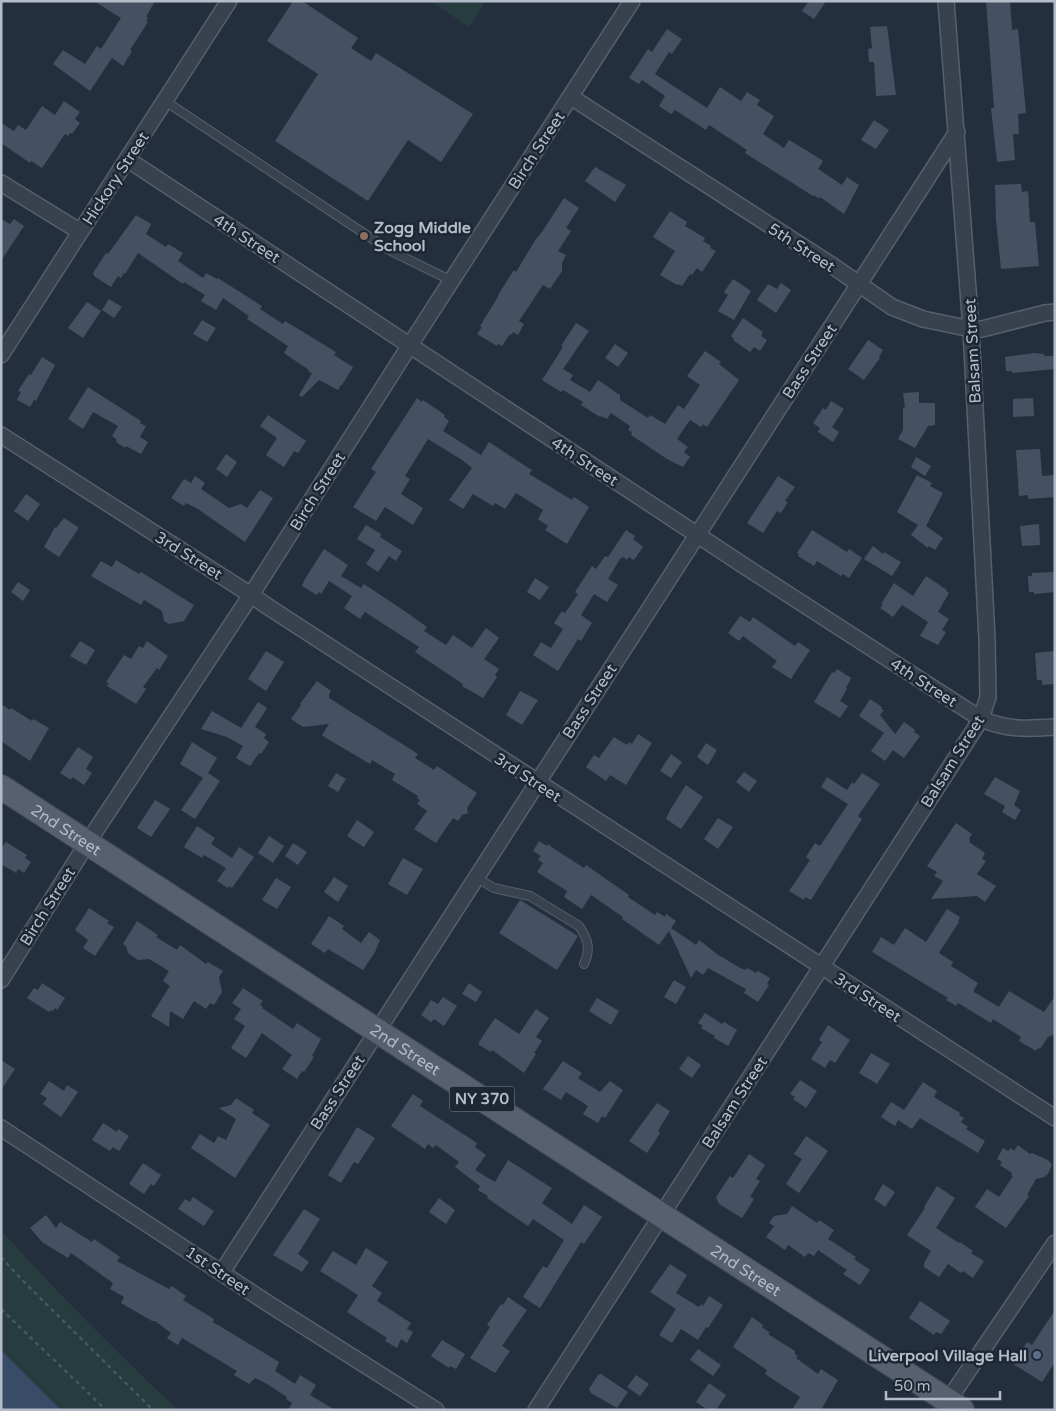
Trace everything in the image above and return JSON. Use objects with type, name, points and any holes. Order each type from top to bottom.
[{"type":"main road","name":"2nd Street","points":[[1,787],[662,1215],[951,1407]]},
{"type":"street","name":"Hickory Street","points":[[1,355],[79,231],[229,1]]},
{"type":"street","name":"Birch Street","points":[[1,980],[88,842],[252,595],[410,345],[632,1]]},
{"type":"street","name":"Balsam Street","points":[[536,1410],[981,719],[988,698],[988,638],[971,329],[946,1]]},
{"type":"street","name":"5th Street","points":[[571,96],[822,259],[858,285],[900,310],[923,319],[971,329],[982,329],[1055,312]]},
{"type":"street","name":"Bass Street","points":[[222,1272],[376,1030],[957,132]]},
{"type":"street","name":"4th Street","points":[[127,159],[696,534],[981,719],[1000,726],[1030,729],[1055,727]]},
{"type":"street","points":[[1,183],[79,231]]},
{"type":"street","name":"3rd Street","points":[[1,435],[252,595],[536,783],[1055,1118]]},
{"type":"street","name":"1st Street","points":[[1,1128],[436,1410]]},
{"type":"street","points":[[951,1407],[1055,1243]]},
{"type":"lane","points":[[164,101],[389,250],[452,281]]},
{"type":"lane","points":[[475,877],[494,888],[530,896],[579,926],[584,933],[589,949],[589,955],[584,964]]},
{"type":"path","points":[[1,1257],[153,1410]]},
{"type":"path","points":[[1,1309],[106,1410]]},
{"type":"green space","points":[[430,1],[486,1],[469,27]]},
{"type":"green space","points":[[1,1230],[88,1322],[178,1410],[61,1410],[1,1350]]},
{"type":"water","points":[[1,1350],[61,1410],[1,1410]]},
{"type":"building","points":[[94,1],[155,1],[146,17],[148,22],[130,50],[132,51],[123,66],[112,58],[90,91],[53,64],[63,50],[85,64],[97,46],[101,49],[121,18]]},
{"type":"building","points":[[293,1],[302,1],[358,38],[351,48],[371,61],[376,53],[473,114],[441,162],[408,140],[368,201],[275,141],[318,74],[267,41]]},
{"type":"building","points":[[809,1],[826,1],[814,19],[802,11]]},
{"type":"building","points":[[986,1],[1010,1],[1012,30],[1018,29],[1026,113],[1018,114],[1019,134],[1013,134],[1015,160],[997,162],[991,108],[994,108]]},
{"type":"building","points":[[887,26],[896,95],[876,96],[874,62],[869,62],[868,49],[872,48],[870,27]]},
{"type":"building","points":[[667,29],[682,39],[672,54],[669,52],[655,74],[707,108],[720,87],[741,101],[747,92],[760,100],[757,105],[774,116],[763,134],[784,148],[789,140],[814,155],[823,161],[818,169],[842,185],[847,177],[859,185],[844,214],[820,197],[819,199],[813,196],[745,153],[747,150],[709,125],[706,130],[675,110],[671,114],[659,106],[665,96],[642,80],[639,84],[629,78],[648,49],[652,52]]},
{"type":"building","points":[[64,101],[80,112],[75,119],[80,123],[72,134],[70,133],[68,136],[65,134],[42,168],[31,161],[30,163],[1,143],[1,123],[14,131],[18,125],[26,130],[42,106],[55,115]]},
{"type":"building","points":[[874,120],[889,130],[876,149],[861,140]]},
{"type":"building","points":[[595,167],[626,185],[615,202],[585,181]]},
{"type":"building","points":[[1021,184],[1022,192],[1028,191],[1030,222],[1035,222],[1039,266],[1001,269],[995,185]]},
{"type":"building","points":[[564,198],[579,208],[566,228],[571,231],[558,251],[566,255],[562,263],[562,271],[550,289],[543,285],[519,321],[524,324],[518,335],[513,332],[502,346],[498,344],[497,346],[477,334],[482,327],[480,326],[514,270],[516,272]]},
{"type":"building","points":[[670,211],[687,222],[685,226],[705,238],[703,241],[716,251],[702,272],[697,268],[692,275],[690,274],[682,286],[660,275],[675,251],[653,237]]},
{"type":"building","points":[[136,215],[151,224],[146,234],[166,247],[168,244],[183,253],[178,261],[203,278],[206,273],[218,278],[262,306],[260,309],[283,324],[285,321],[336,352],[334,355],[353,367],[338,390],[319,380],[302,397],[299,395],[312,373],[284,353],[288,346],[247,319],[249,316],[223,298],[216,310],[201,301],[205,295],[184,282],[183,284],[138,253],[125,274],[121,278],[118,276],[111,287],[94,276],[93,273],[106,253],[108,254]]},
{"type":"building","points":[[1,219],[10,224],[14,219],[24,226],[1,261]]},
{"type":"building","points":[[733,279],[751,291],[734,320],[718,311],[728,295],[724,292]]},
{"type":"building","points":[[781,283],[791,290],[776,313],[757,300],[768,284],[777,289]]},
{"type":"building","points":[[109,299],[122,307],[114,318],[102,310]]},
{"type":"building","points":[[87,302],[101,311],[83,338],[68,328]]},
{"type":"building","points":[[743,318],[763,332],[761,336],[767,340],[760,351],[754,347],[750,352],[733,340],[731,336]]},
{"type":"building","points":[[202,320],[216,328],[207,342],[193,334]]},
{"type":"building","points":[[576,323],[589,331],[563,369],[573,375],[570,380],[590,392],[598,380],[620,395],[620,400],[648,418],[650,415],[665,424],[678,405],[684,409],[700,385],[687,376],[705,351],[721,362],[719,364],[739,380],[707,427],[703,424],[701,427],[690,420],[677,439],[688,447],[684,452],[690,457],[683,467],[667,459],[631,435],[632,432],[628,430],[630,426],[611,413],[607,419],[600,417],[581,405],[583,402],[563,390],[561,392],[542,380]]},
{"type":"building","points":[[868,340],[883,350],[880,358],[864,380],[848,369]]},
{"type":"building","points":[[615,344],[628,353],[618,367],[605,358]]},
{"type":"building","points":[[1034,353],[1044,354],[1044,356],[1055,356],[1055,369],[1012,373],[1012,371],[1006,371],[1005,357]]},
{"type":"building","points":[[42,357],[55,365],[36,401],[34,400],[30,407],[17,400],[21,392],[18,391]]},
{"type":"building","points":[[88,387],[146,426],[140,437],[148,442],[141,454],[126,446],[125,448],[116,442],[117,440],[112,436],[118,426],[93,412],[83,429],[68,419]]},
{"type":"building","points":[[919,392],[919,403],[935,403],[935,425],[928,426],[915,448],[898,439],[903,430],[903,408],[905,407],[903,393]]},
{"type":"building","points":[[417,398],[445,415],[444,417],[449,421],[443,431],[481,455],[489,442],[532,470],[529,474],[572,500],[574,497],[589,507],[567,544],[545,530],[548,526],[538,519],[543,510],[516,493],[505,509],[495,503],[493,506],[473,494],[463,509],[449,500],[472,468],[428,439],[405,476],[410,479],[401,494],[423,508],[413,525],[385,507],[376,521],[353,507],[376,472],[371,469]]},
{"type":"building","points":[[1033,398],[1034,416],[1013,417],[1013,399]]},
{"type":"building","points":[[831,401],[844,409],[832,427],[839,432],[833,442],[818,432],[820,428],[813,423],[823,408],[826,410]]},
{"type":"building","points":[[268,415],[306,441],[298,453],[294,451],[284,467],[266,455],[277,438],[260,426]]},
{"type":"building","points":[[1040,449],[1042,476],[1055,475],[1055,497],[1028,499],[1028,495],[1019,496],[1016,450]]},
{"type":"building","points":[[226,454],[237,462],[227,477],[216,469]]},
{"type":"building","points":[[916,457],[931,466],[925,476],[911,467]]},
{"type":"building","points":[[917,475],[932,483],[930,486],[943,493],[926,526],[943,538],[935,550],[929,546],[928,548],[911,535],[918,525],[897,512]]},
{"type":"building","points":[[195,476],[205,483],[201,489],[229,508],[241,504],[247,508],[260,490],[273,498],[245,542],[198,509],[186,503],[184,506],[171,498],[184,479],[191,483]]},
{"type":"building","points":[[778,476],[795,487],[785,501],[788,502],[781,513],[777,511],[763,533],[747,523]]},
{"type":"building","points":[[26,494],[40,504],[28,521],[14,511]]},
{"type":"building","points":[[64,518],[78,527],[78,529],[59,557],[44,547],[55,527]]},
{"type":"building","points":[[1039,524],[1040,545],[1022,546],[1020,526]]},
{"type":"building","points":[[366,525],[381,534],[380,537],[402,551],[396,561],[389,556],[378,572],[366,564],[375,550],[357,539]]},
{"type":"building","points":[[626,530],[635,536],[633,539],[643,547],[634,560],[629,557],[627,560],[623,557],[620,559],[608,579],[618,585],[607,602],[594,594],[581,615],[592,623],[581,641],[578,639],[558,671],[533,655],[541,642],[551,648],[563,629],[554,623],[562,611],[565,613],[578,594],[575,592],[592,566],[596,569],[605,556],[608,557]]},
{"type":"building","points":[[812,530],[847,552],[849,549],[862,558],[849,578],[843,574],[841,576],[817,561],[814,566],[798,556],[799,554],[797,553]]},
{"type":"building","points":[[873,546],[883,554],[884,552],[901,562],[892,576],[864,559]]},
{"type":"building","points":[[324,549],[348,565],[341,576],[361,588],[364,584],[427,627],[424,631],[446,645],[453,635],[472,648],[486,628],[499,638],[484,659],[499,669],[495,675],[497,677],[483,698],[462,686],[463,684],[415,652],[419,647],[365,612],[360,619],[344,608],[352,596],[329,581],[321,594],[319,592],[317,595],[302,586]]},
{"type":"building","points":[[116,560],[139,574],[141,572],[194,605],[184,621],[169,624],[164,621],[162,611],[144,600],[141,605],[91,576],[101,561],[112,567]]},
{"type":"building","points":[[1054,572],[1055,592],[1034,594],[1034,592],[1029,592],[1028,576],[1032,576],[1032,573]]},
{"type":"building","points":[[926,576],[949,593],[938,612],[949,619],[942,630],[946,632],[938,645],[920,636],[928,622],[902,605],[893,617],[880,608],[894,583],[913,596]]},
{"type":"building","points":[[535,578],[549,587],[540,600],[527,592]]},
{"type":"building","points":[[18,582],[30,590],[23,601],[11,592]]},
{"type":"building","points":[[740,616],[750,622],[753,617],[795,646],[798,642],[810,650],[791,679],[772,667],[777,661],[743,636],[739,641],[728,633]]},
{"type":"building","points":[[80,641],[95,650],[86,665],[70,656]]},
{"type":"building","points":[[147,641],[168,656],[159,670],[157,668],[143,687],[146,689],[136,704],[107,686],[109,683],[106,682],[124,655],[131,659],[139,646],[143,648]]},
{"type":"building","points":[[266,651],[284,662],[266,691],[248,679]]},
{"type":"building","points":[[1055,651],[1055,684],[1042,685],[1042,680],[1037,680],[1035,653]]},
{"type":"building","points":[[837,669],[851,678],[840,701],[848,706],[840,718],[814,702],[832,672],[834,673]]},
{"type":"building","points":[[317,681],[331,691],[329,698],[418,754],[415,758],[434,770],[437,766],[477,793],[467,808],[468,813],[462,815],[458,821],[453,818],[436,843],[414,829],[427,811],[417,804],[420,800],[417,798],[418,796],[392,780],[395,774],[372,760],[370,764],[322,735],[329,724],[303,727],[291,719]]},
{"type":"building","points":[[520,691],[538,700],[522,725],[506,715]]},
{"type":"building","points":[[870,699],[882,707],[881,709],[884,710],[880,715],[895,734],[904,722],[920,736],[904,758],[893,750],[885,761],[871,751],[884,733],[859,716]]},
{"type":"building","points":[[258,702],[267,708],[255,727],[266,734],[264,738],[269,742],[250,766],[236,758],[243,746],[227,737],[201,729],[212,711],[241,728]]},
{"type":"building","points":[[1,704],[49,728],[30,761],[1,741]]},
{"type":"building","points":[[638,734],[652,743],[626,785],[610,775],[606,781],[586,767],[594,755],[599,758],[614,737],[627,745],[629,742],[632,744]]},
{"type":"building","points":[[192,742],[217,758],[208,773],[220,781],[195,819],[181,810],[203,778],[180,764]]},
{"type":"building","points":[[706,743],[717,750],[708,765],[697,757]]},
{"type":"building","points":[[78,747],[93,757],[86,769],[92,773],[84,785],[72,777],[71,780],[60,773]]},
{"type":"building","points":[[671,754],[682,762],[671,778],[660,771]]},
{"type":"building","points":[[744,772],[757,781],[749,792],[736,782]]},
{"type":"building","points":[[336,773],[346,779],[338,792],[328,786]]},
{"type":"building","points":[[862,773],[880,784],[858,816],[862,819],[811,900],[805,897],[804,900],[789,891],[810,860],[806,857],[815,843],[820,846],[848,804],[821,787],[827,777],[847,790],[852,782],[854,784]]},
{"type":"building","points":[[995,777],[1020,791],[1014,805],[1021,810],[1015,820],[1002,812],[1005,806],[984,794]]},
{"type":"building","points":[[686,785],[703,797],[681,829],[666,819]]},
{"type":"building","points":[[155,800],[170,809],[151,837],[137,828]]},
{"type":"building","points":[[718,818],[733,827],[718,849],[704,839]]},
{"type":"building","points":[[357,820],[374,832],[364,847],[347,836]]},
{"type":"building","points":[[956,823],[972,834],[969,842],[985,853],[982,859],[986,861],[977,874],[996,886],[985,902],[977,896],[931,899],[943,881],[934,876],[937,872],[927,866]]},
{"type":"building","points":[[197,826],[215,838],[211,844],[232,858],[239,847],[254,857],[232,888],[229,886],[228,888],[217,881],[226,868],[204,855],[202,858],[184,847]]},
{"type":"building","points":[[269,836],[284,846],[273,863],[258,853]]},
{"type":"building","points":[[539,841],[547,846],[548,844],[584,868],[586,865],[655,915],[657,912],[665,917],[666,914],[676,921],[671,928],[696,945],[699,940],[740,968],[746,970],[747,968],[756,973],[758,971],[770,978],[767,984],[769,985],[758,1002],[744,993],[746,989],[708,968],[703,975],[696,970],[691,978],[669,931],[659,945],[591,895],[582,909],[564,897],[567,891],[537,872],[543,863],[538,860],[541,856],[533,851]]},
{"type":"building","points":[[6,842],[27,855],[25,858],[31,862],[24,873],[18,869],[16,873],[1,864],[1,849]]},
{"type":"building","points":[[293,843],[307,852],[298,865],[285,856]]},
{"type":"building","points":[[403,858],[423,869],[407,895],[388,884]]},
{"type":"building","points":[[334,877],[348,886],[338,902],[324,892]]},
{"type":"building","points":[[276,878],[291,887],[277,909],[262,900]]},
{"type":"building","points":[[520,900],[578,936],[557,970],[499,933]]},
{"type":"building","points":[[89,908],[109,921],[107,923],[114,927],[95,956],[83,948],[88,940],[75,930]]},
{"type":"building","points":[[947,909],[960,917],[959,922],[939,953],[953,962],[951,966],[978,983],[974,992],[999,1007],[1009,991],[1044,1012],[1055,996],[1055,1034],[1048,1037],[1040,1049],[1038,1048],[1036,1051],[1019,1041],[1021,1037],[993,1019],[991,1023],[958,1003],[956,1006],[946,1000],[948,998],[872,952],[881,937],[894,945],[905,928],[926,942]]},
{"type":"building","points":[[329,916],[344,926],[342,929],[361,943],[369,932],[380,940],[375,952],[363,970],[328,949],[325,953],[311,944]]},
{"type":"building","points":[[137,921],[158,935],[156,937],[177,950],[180,945],[206,964],[208,962],[223,971],[219,977],[222,992],[214,1005],[210,1003],[206,1009],[194,1001],[183,1019],[170,1011],[169,1027],[151,1016],[170,986],[163,981],[169,971],[149,959],[138,960],[128,953],[126,946],[123,944]]},
{"type":"building","points":[[674,980],[686,987],[676,1004],[664,997]]},
{"type":"building","points":[[42,983],[65,998],[57,1010],[55,1008],[49,1012],[27,998],[34,988],[38,990]]},
{"type":"building","points":[[469,983],[482,992],[476,1002],[462,994]]},
{"type":"building","points":[[243,988],[263,1001],[260,1005],[262,1008],[293,1029],[297,1023],[321,1039],[312,1056],[314,1057],[297,1079],[282,1069],[292,1055],[262,1033],[246,1058],[231,1048],[245,1026],[234,1019],[241,1009],[232,1003]]},
{"type":"building","points":[[443,997],[457,1006],[444,1026],[434,1019],[431,1022],[421,1015],[431,1000],[438,1004]]},
{"type":"building","points":[[597,998],[619,1011],[611,1025],[589,1011]]},
{"type":"building","points":[[536,1009],[549,1018],[536,1037],[542,1041],[524,1073],[492,1050],[491,1052],[479,1045],[479,1042],[495,1018],[519,1034]]},
{"type":"building","points":[[705,1013],[722,1024],[724,1022],[737,1030],[728,1046],[701,1028],[703,1026],[698,1023]]},
{"type":"building","points":[[828,1025],[850,1040],[835,1063],[830,1060],[825,1068],[811,1059],[822,1042],[819,1040]]},
{"type":"building","points":[[871,1053],[890,1064],[877,1084],[859,1073]]},
{"type":"building","points":[[688,1056],[701,1065],[692,1078],[679,1069]]},
{"type":"building","points":[[1,1060],[15,1069],[1,1090]]},
{"type":"building","points":[[563,1061],[582,1073],[578,1078],[600,1092],[610,1081],[623,1090],[605,1118],[602,1116],[598,1123],[583,1114],[588,1106],[566,1092],[561,1100],[543,1089]]},
{"type":"building","points":[[800,1080],[817,1091],[806,1108],[793,1099],[795,1097],[790,1094]]},
{"type":"building","points":[[49,1081],[64,1091],[67,1085],[78,1092],[61,1117],[43,1104],[47,1098],[40,1094]]},
{"type":"building","points":[[923,1082],[937,1091],[934,1097],[960,1113],[959,1115],[964,1118],[961,1122],[968,1127],[966,1129],[985,1141],[978,1153],[920,1118],[912,1129],[898,1120],[895,1126],[881,1117],[891,1102],[904,1110]]},
{"type":"building","points":[[413,1094],[423,1101],[420,1106],[477,1143],[475,1147],[486,1155],[475,1170],[495,1182],[508,1160],[552,1188],[542,1203],[572,1224],[584,1205],[602,1217],[584,1244],[581,1242],[540,1308],[523,1297],[543,1266],[547,1268],[564,1240],[533,1219],[528,1226],[487,1198],[488,1196],[478,1190],[480,1186],[455,1167],[459,1162],[436,1145],[433,1148],[428,1144],[425,1149],[391,1126]]},
{"type":"building","points":[[236,1098],[254,1110],[252,1113],[270,1125],[235,1178],[191,1148],[200,1134],[214,1143],[218,1136],[226,1140],[236,1119],[219,1108],[231,1105]]},
{"type":"building","points":[[657,1103],[670,1111],[658,1131],[660,1133],[647,1153],[629,1141]]},
{"type":"building","points":[[103,1123],[117,1132],[118,1129],[129,1136],[119,1151],[113,1147],[110,1151],[92,1140]]},
{"type":"building","points":[[357,1127],[375,1138],[358,1164],[354,1162],[341,1183],[328,1175]]},
{"type":"building","points":[[806,1136],[828,1151],[799,1193],[786,1184],[802,1159],[794,1154]]},
{"type":"building","points":[[1018,1145],[1030,1154],[1032,1153],[1048,1160],[1052,1165],[1048,1174],[1036,1179],[1027,1195],[1029,1196],[1006,1228],[975,1207],[987,1189],[999,1197],[1013,1176],[1011,1175],[1012,1173],[1000,1165],[1002,1162],[997,1159],[1003,1148],[1008,1151],[1011,1148],[1014,1151]]},
{"type":"building","points":[[749,1154],[765,1165],[756,1179],[760,1181],[750,1197],[754,1199],[742,1218],[719,1204],[716,1197],[730,1176],[733,1178]]},
{"type":"building","points":[[143,1163],[161,1175],[154,1186],[151,1184],[144,1194],[129,1184]]},
{"type":"building","points":[[883,1184],[895,1192],[885,1207],[874,1199]]},
{"type":"building","points":[[937,1186],[955,1198],[936,1228],[960,1242],[973,1251],[971,1253],[984,1261],[973,1278],[963,1271],[961,1273],[948,1264],[939,1277],[924,1267],[924,1263],[931,1251],[907,1235]]},
{"type":"building","points":[[193,1197],[214,1211],[204,1226],[178,1209],[185,1199],[190,1202]]},
{"type":"building","points":[[439,1198],[455,1210],[446,1224],[429,1212]]},
{"type":"building","points":[[792,1206],[817,1223],[819,1220],[834,1230],[828,1239],[856,1257],[854,1259],[870,1270],[860,1285],[843,1274],[847,1270],[818,1250],[814,1256],[808,1253],[805,1257],[788,1245],[785,1250],[766,1237],[774,1226],[769,1223],[774,1216],[787,1214]]},
{"type":"building","points":[[304,1209],[320,1219],[298,1254],[309,1262],[302,1272],[273,1255]]},
{"type":"building","points":[[46,1215],[56,1228],[60,1222],[92,1242],[94,1239],[120,1257],[117,1261],[169,1289],[172,1286],[186,1296],[183,1300],[214,1319],[213,1322],[279,1362],[275,1371],[295,1384],[300,1375],[316,1385],[310,1395],[335,1410],[288,1410],[292,1403],[286,1399],[287,1397],[267,1384],[255,1378],[249,1384],[234,1375],[237,1371],[182,1338],[178,1345],[167,1338],[171,1333],[155,1321],[121,1303],[124,1297],[110,1289],[113,1283],[71,1253],[68,1258],[42,1242],[30,1228]]},
{"type":"building","points":[[366,1248],[388,1262],[372,1286],[382,1293],[377,1301],[411,1323],[407,1329],[413,1332],[407,1343],[401,1339],[397,1348],[385,1341],[387,1338],[347,1312],[358,1295],[320,1271],[333,1251],[356,1265]]},
{"type":"building","points":[[670,1264],[687,1275],[676,1293],[699,1307],[701,1304],[703,1306],[709,1296],[723,1305],[698,1340],[681,1329],[672,1343],[659,1335],[676,1309],[650,1292]]},
{"type":"building","points":[[508,1297],[527,1310],[502,1346],[510,1351],[495,1373],[470,1358],[490,1327],[487,1325]]},
{"type":"building","points":[[920,1301],[950,1321],[941,1334],[936,1332],[934,1335],[909,1318]]},
{"type":"building","name":"Liverpool Village Hall","points":[[1055,1310],[1055,1362],[1042,1382],[1013,1364],[1027,1342],[1032,1345]]},
{"type":"building","points":[[752,1317],[763,1325],[762,1327],[770,1333],[768,1334],[795,1351],[795,1354],[798,1356],[796,1358],[818,1374],[821,1369],[838,1380],[821,1410],[792,1410],[800,1397],[765,1374],[767,1370],[733,1347]]},
{"type":"building","points":[[442,1340],[465,1354],[456,1369],[450,1366],[449,1368],[431,1356]]},
{"type":"building","points":[[698,1349],[721,1365],[713,1376],[690,1360]]},
{"type":"building","points":[[601,1374],[628,1392],[617,1408],[591,1393],[589,1389],[598,1375]]},
{"type":"building","points":[[636,1375],[649,1384],[640,1396],[627,1387]]},
{"type":"building","points":[[709,1383],[726,1395],[716,1410],[708,1410],[696,1402]]},
{"type":"place","name":"Zogg Middle School","points":[[364,236]]},
{"type":"place","name":"Liverpool Village Hall","points":[[1037,1355]]}]
